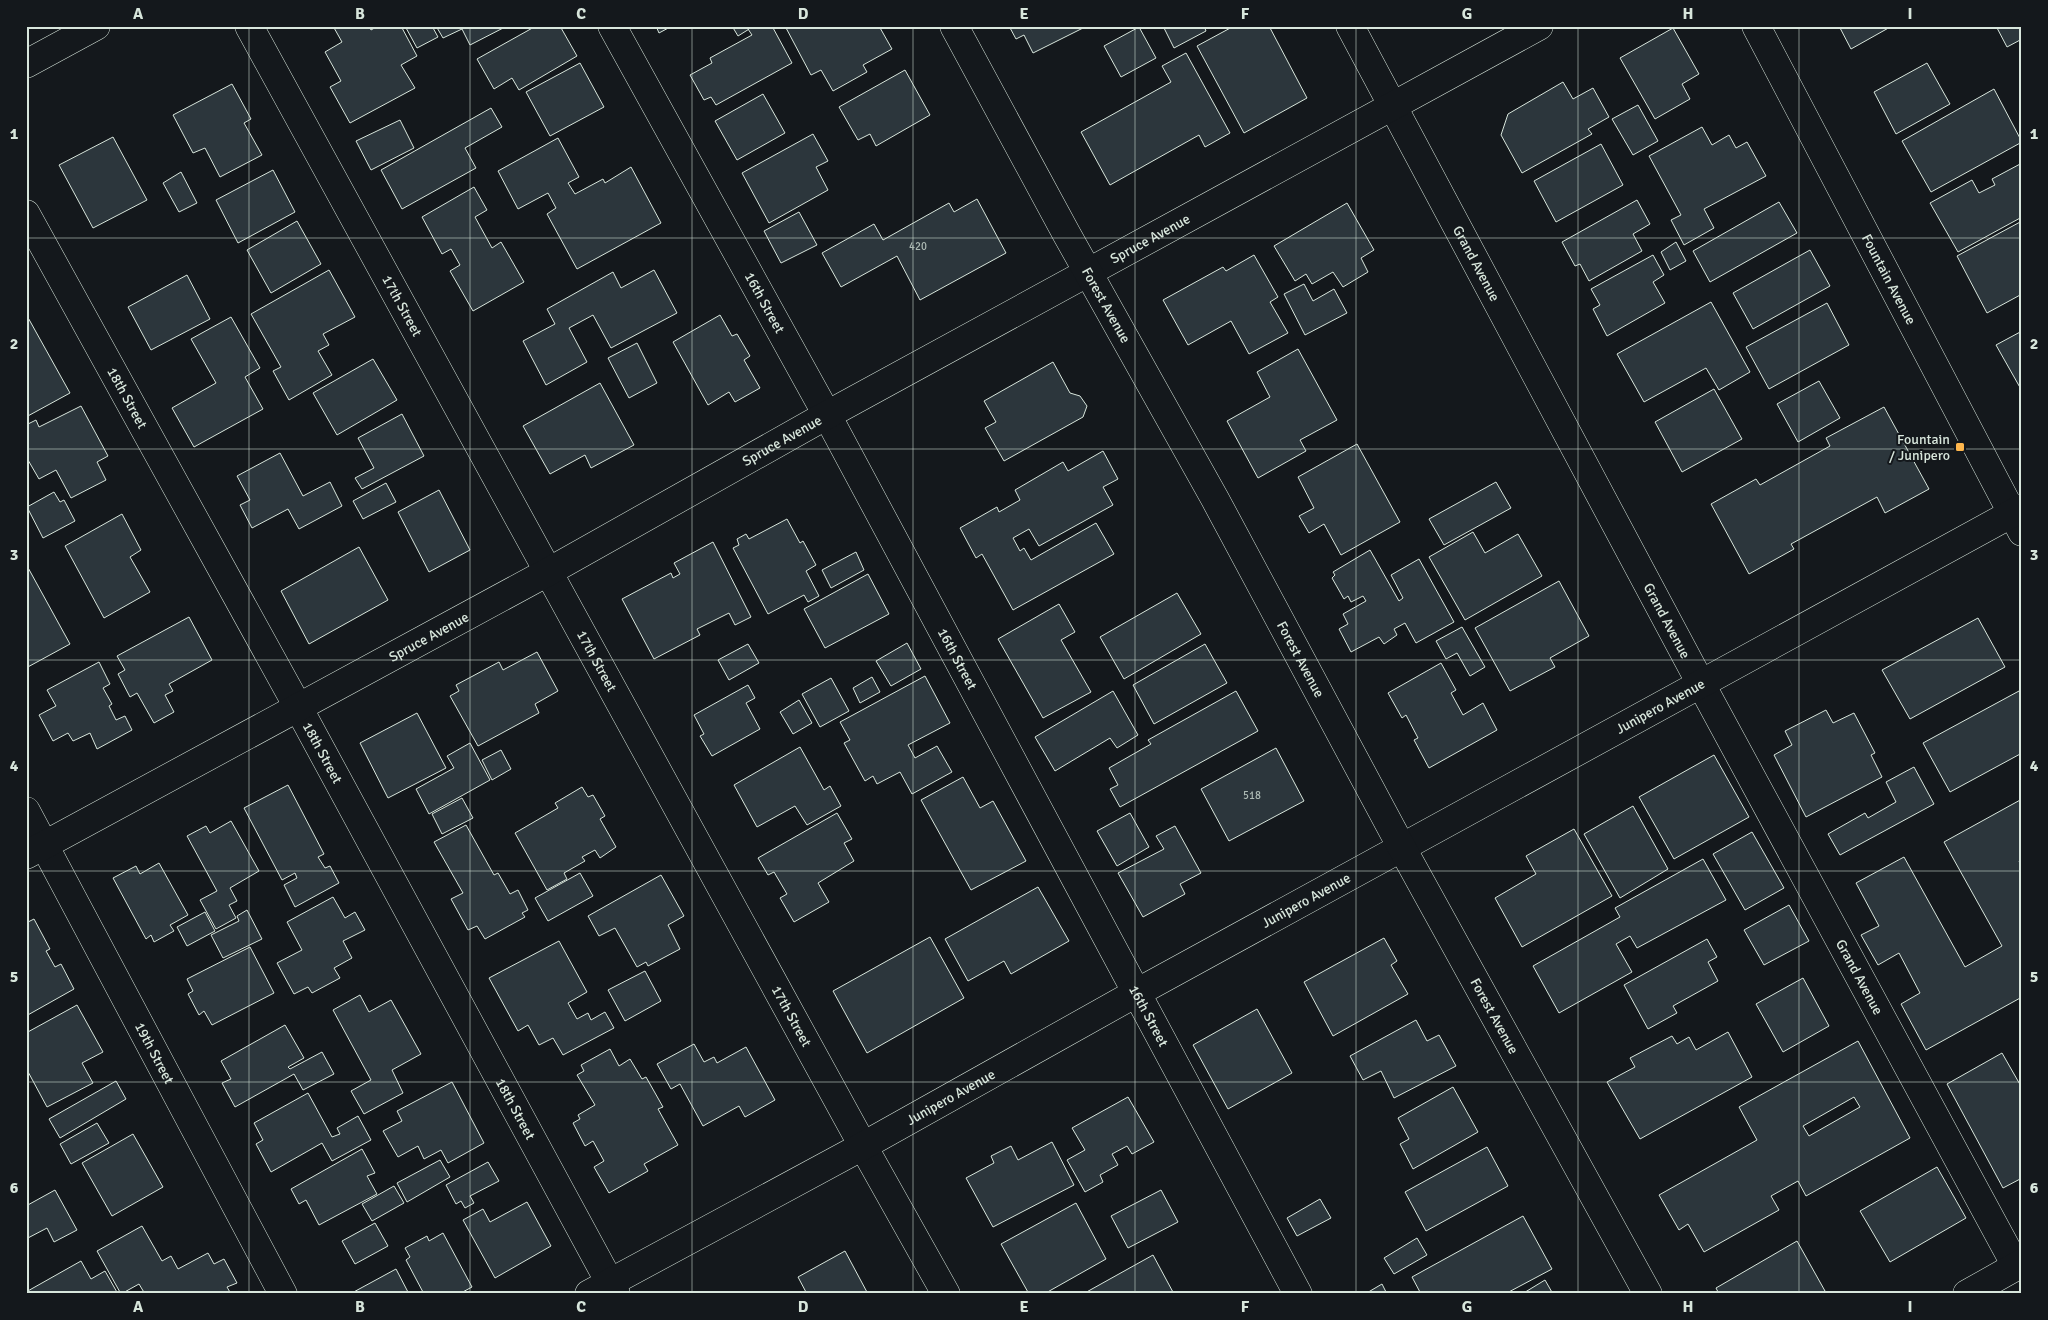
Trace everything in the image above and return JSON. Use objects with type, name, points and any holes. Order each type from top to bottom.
[{"type":"street","points":[[26,64],[96,26]]},
{"type":"street","name":"17th Street","points":[[249,26],[946,1294]]},
{"type":"street","name":"16th Street","points":[[612,26],[827,415],[1138,992],[1222,1154],[1298,1294]]},
{"type":"street","name":"Forest Avenue","points":[[954,26],[1215,499],[1402,848],[1648,1294]]},
{"type":"street","name":"Grand Avenue","points":[[1350,26],[1701,684],[2019,1265]]},
{"type":"street","name":"Spruce Avenue","points":[[35,850],[548,572],[827,415],[1539,26]]},
{"type":"street","name":"Fountain Avenue","points":[[1756,26],[2018,518]]},
{"type":"street","name":"18th Street","points":[[26,214],[298,707],[605,1290]]},
{"type":"street","name":"Junipero Avenue","points":[[605,1290],[1138,992],[1701,684],[2018,518]]},
{"type":"street","name":"19th Street","points":[[26,811],[35,850],[283,1294]]},
{"type":"street","points":[[1967,1294],[2019,1265]]},
{"type":"building","points":[[333,26],[369,26],[371,30],[378,26],[401,26],[417,56],[401,65],[415,88],[350,123],[330,87],[341,81],[325,52],[342,42]]},
{"type":"building","points":[[405,26],[432,26],[438,37],[417,48]]},
{"type":"building","points":[[436,26],[507,26],[470,45],[462,29],[443,38]]},
{"type":"building","points":[[536,26],[560,26],[577,56],[519,90],[512,78],[494,89],[477,59]]},
{"type":"building","points":[[656,26],[672,26],[659,33]]},
{"type":"building","points":[[732,26],[754,26],[738,36]]},
{"type":"building","points":[[754,26],[772,26],[792,63],[716,105],[711,97],[704,100],[690,75],[712,63],[710,58],[752,35],[748,29]]},
{"type":"building","points":[[785,26],[879,26],[892,49],[863,65],[867,72],[833,91],[821,70],[811,75]]},
{"type":"building","points":[[1009,26],[1087,26],[1033,53],[1024,35],[1016,39]]},
{"type":"building","points":[[1163,26],[1204,26],[1206,31],[1174,48]]},
{"type":"building","points":[[1234,26],[1269,26],[1307,98],[1244,133],[1197,46]]},
{"type":"building","points":[[1839,26],[1892,26],[1851,49]]},
{"type":"building","points":[[1996,26],[2022,26],[2022,39],[2007,47]]},
{"type":"building","points":[[1139,27],[1156,58],[1121,77],[1104,46]]},
{"type":"building","points":[[1673,28],[1699,74],[1682,84],[1690,99],[1655,119],[1620,58]]},
{"type":"building","points":[[1186,53],[1230,133],[1205,147],[1199,135],[1110,185],[1081,132],[1171,82],[1162,66]]},
{"type":"building","points":[[580,63],[604,107],[550,136],[526,92]]},
{"type":"building","points":[[1927,63],[1950,104],[1896,134],[1874,92]]},
{"type":"building","points":[[905,70],[930,115],[876,146],[870,134],[858,140],[839,107]]},
{"type":"building","points":[[1563,82],[1573,99],[1593,88],[1609,117],[1588,129],[1592,134],[1522,173],[1501,135],[1508,114]]},
{"type":"building","points":[[232,84],[251,119],[244,123],[262,155],[220,177],[205,148],[193,153],[173,115]]},
{"type":"building","points":[[1994,89],[2022,142],[1931,192],[1902,141]]},
{"type":"building","points":[[763,94],[785,133],[737,160],[715,121]]},
{"type":"building","points":[[1638,105],[1658,141],[1633,155],[1612,119]]},
{"type":"building","points":[[491,108],[502,127],[465,148],[476,168],[402,209],[381,170]]},
{"type":"building","points":[[400,120],[414,148],[371,170],[356,141]]},
{"type":"building","points":[[1702,127],[1712,145],[1729,135],[1736,148],[1747,142],[1766,176],[1704,209],[1714,228],[1684,245],[1671,220],[1681,215],[1649,156]]},
{"type":"building","points":[[813,134],[828,161],[816,167],[828,190],[769,223],[742,173]]},
{"type":"building","points":[[113,137],[147,200],[93,228],[59,165]]},
{"type":"building","points":[[558,138],[579,177],[568,183],[575,194],[603,179],[605,183],[631,167],[661,223],[577,269],[547,214],[556,208],[548,193],[518,209],[498,171]]},
{"type":"building","points":[[1601,144],[1623,185],[1556,222],[1534,181]]},
{"type":"building","points":[[2022,163],[2022,217],[1958,252],[1930,203],[1972,180],[1979,193],[1995,185],[1992,179]]},
{"type":"building","points":[[273,170],[295,212],[238,243],[216,200]]},
{"type":"building","points":[[181,172],[197,203],[179,212],[163,183]]},
{"type":"building","points":[[474,187],[487,210],[475,217],[492,248],[501,242],[524,282],[473,311],[450,271],[460,265],[451,249],[442,254],[422,217]]},
{"type":"building","points":[[977,199],[1006,253],[920,300],[897,256],[841,287],[822,253],[874,224],[883,240],[949,203],[954,212]]},
{"type":"building","points":[[1637,200],[1650,224],[1633,234],[1642,251],[1589,281],[1580,264],[1575,266],[1562,242]]},
{"type":"building","points":[[1779,202],[1797,233],[1710,282],[1693,251]]},
{"type":"building","points":[[1347,203],[1374,250],[1361,258],[1368,272],[1343,287],[1333,272],[1312,284],[1306,274],[1295,281],[1274,246]]},
{"type":"building","points":[[799,212],[817,245],[781,263],[764,231]]},
{"type":"building","points":[[297,221],[321,264],[271,293],[247,250]]},
{"type":"building","points":[[2022,221],[2022,294],[1987,313],[1957,256]]},
{"type":"building","points":[[1676,242],[1686,261],[1670,270],[1661,252]]},
{"type":"building","points":[[1810,250],[1830,286],[1753,329],[1733,293]]},
{"type":"building","points":[[1254,255],[1278,297],[1270,302],[1288,333],[1249,354],[1231,321],[1188,345],[1163,300],[1223,267],[1226,271]]},
{"type":"building","points":[[1653,255],[1664,275],[1653,282],[1665,303],[1607,336],[1593,309],[1600,305],[1591,289]]},
{"type":"building","points":[[329,270],[355,317],[323,334],[329,345],[318,351],[332,375],[289,400],[273,371],[281,367],[251,314]]},
{"type":"building","points":[[654,270],[677,313],[611,348],[593,315],[569,328],[587,362],[546,385],[523,341],[555,324],[547,309],[613,272],[621,288]]},
{"type":"building","points":[[187,275],[210,319],[151,350],[128,307]]},
{"type":"building","points":[[1304,284],[1313,301],[1334,289],[1347,313],[1305,335],[1284,294]]},
{"type":"building","points":[[1711,302],[1750,372],[1719,390],[1706,368],[1644,402],[1617,354]]},
{"type":"building","points":[[1827,303],[1849,345],[1769,389],[1746,347]]},
{"type":"building","points":[[26,314],[70,393],[26,417]]},
{"type":"building","points":[[720,315],[732,336],[737,334],[750,356],[744,360],[760,388],[735,402],[729,392],[708,405],[673,342]]},
{"type":"building","points":[[231,317],[260,368],[245,377],[263,409],[194,447],[172,408],[216,383],[191,339]]},
{"type":"building","points":[[2022,331],[2022,391],[1996,345]]},
{"type":"building","points":[[637,343],[657,383],[629,398],[608,358]]},
{"type":"building","points":[[1298,349],[1337,420],[1300,440],[1306,451],[1258,478],[1227,421],[1270,397],[1257,372]]},
{"type":"building","points":[[373,359],[397,400],[337,435],[313,393]]},
{"type":"building","points":[[1053,362],[1070,393],[1080,396],[1087,406],[1083,417],[1004,461],[985,428],[996,422],[984,401]]},
{"type":"building","points":[[1819,381],[1840,418],[1798,442],[1777,404]]},
{"type":"building","points":[[600,383],[634,445],[591,468],[585,455],[550,474],[523,426]]},
{"type":"building","points":[[1714,389],[1742,439],[1682,472],[1655,422]]},
{"type":"building","points":[[81,406],[108,456],[97,462],[106,480],[71,498],[56,470],[39,479],[28,460],[26,461],[26,425],[36,420],[39,427]]},
{"type":"building","points":[[1884,407],[1929,489],[1885,513],[1877,497],[1791,544],[1794,549],[1749,574],[1711,504],[1756,479],[1760,485],[1830,446],[1826,438]]},
{"type":"building","points":[[402,414],[424,456],[362,489],[355,478],[374,468],[358,438]]},
{"type":"building","points":[[1357,444],[1400,522],[1341,555],[1324,524],[1309,533],[1299,516],[1314,508],[1298,477]]},
{"type":"building","points":[[1103,451],[1118,479],[1103,487],[1113,505],[1039,546],[1029,529],[1013,538],[1020,551],[1024,548],[1031,560],[1096,523],[1114,554],[1013,610],[982,554],[976,558],[960,528],[997,507],[999,512],[1020,500],[1015,490],[1063,462],[1068,471]]},
{"type":"building","points":[[280,453],[303,496],[330,482],[342,506],[299,529],[288,509],[252,528],[240,505],[250,500],[237,476]]},
{"type":"building","points":[[1496,482],[1511,508],[1444,545],[1429,519]]},
{"type":"building","points":[[386,483],[396,502],[363,519],[353,501]]},
{"type":"building","points":[[439,490],[470,550],[429,572],[398,512]]},
{"type":"building","points":[[54,492],[60,502],[64,500],[75,521],[43,538],[27,507]]},
{"type":"building","points":[[122,514],[141,550],[130,557],[150,592],[104,618],[65,546]]},
{"type":"building","points":[[787,519],[800,543],[803,541],[816,565],[806,571],[819,596],[808,602],[804,595],[768,614],[733,548],[739,545],[737,539],[746,534],[749,539]]},
{"type":"building","points":[[1473,532],[1485,553],[1518,534],[1542,576],[1465,620],[1429,557]]},
{"type":"building","points":[[713,542],[751,617],[735,625],[729,613],[697,629],[700,635],[654,659],[622,599],[671,573],[673,578],[680,574],[674,563]]},
{"type":"building","points":[[359,547],[388,600],[309,644],[281,591]]},
{"type":"building","points":[[1370,550],[1399,601],[1403,598],[1391,575],[1419,559],[1454,622],[1416,643],[1405,623],[1394,629],[1397,635],[1384,644],[1379,637],[1351,652],[1339,629],[1348,624],[1343,614],[1366,601],[1363,596],[1351,602],[1348,596],[1344,599],[1332,578],[1335,575],[1333,572]]},
{"type":"building","points":[[856,552],[864,570],[831,588],[822,570]]},
{"type":"building","points":[[26,564],[70,644],[26,668]]},
{"type":"building","points":[[868,574],[889,614],[825,648],[804,609]]},
{"type":"building","points":[[1559,581],[1589,636],[1550,658],[1555,667],[1510,691],[1475,628]]},
{"type":"building","points":[[1177,593],[1201,634],[1124,679],[1100,637]]},
{"type":"building","points":[[1059,604],[1075,632],[1061,640],[1091,692],[1043,718],[998,639]]},
{"type":"building","points":[[189,617],[212,660],[169,684],[173,691],[165,695],[174,712],[154,723],[137,693],[130,697],[118,674],[125,670],[117,656]]},
{"type":"building","points":[[1978,618],[2005,667],[1910,719],[1882,670]]},
{"type":"building","points":[[1462,627],[1485,667],[1470,676],[1457,653],[1446,659],[1436,641]]},
{"type":"building","points":[[907,643],[921,669],[891,686],[876,661]]},
{"type":"building","points":[[748,644],[759,663],[729,680],[718,660]]},
{"type":"building","points":[[1205,644],[1227,683],[1154,724],[1133,685]]},
{"type":"building","points":[[537,652],[558,691],[535,704],[539,713],[478,746],[450,696],[459,691],[456,685],[499,662],[503,670]]},
{"type":"building","points":[[99,662],[110,684],[103,688],[112,704],[109,706],[116,720],[125,716],[132,730],[97,749],[90,733],[73,741],[68,733],[53,741],[39,715],[56,706],[47,690]]},
{"type":"building","points":[[1441,663],[1456,690],[1451,693],[1463,715],[1483,703],[1497,730],[1429,768],[1414,740],[1418,738],[1406,715],[1402,718],[1388,693]]},
{"type":"building","points":[[925,676],[950,723],[908,745],[915,758],[937,746],[952,772],[912,794],[900,772],[877,784],[873,776],[865,781],[844,743],[850,740],[840,722]]},
{"type":"building","points":[[872,677],[880,692],[860,703],[853,688]]},
{"type":"building","points":[[831,678],[849,711],[820,727],[802,694]]},
{"type":"building","points":[[748,685],[755,698],[746,703],[760,729],[712,756],[700,736],[704,734],[694,715]]},
{"type":"building","points":[[1113,691],[1138,735],[1117,748],[1110,738],[1055,771],[1035,737]]},
{"type":"building","points":[[1236,691],[1258,731],[1120,807],[1110,789],[1118,785],[1109,768],[1151,744],[1148,740]]},
{"type":"building","points":[[2019,691],[2022,696],[2022,753],[1950,792],[1923,743]]},
{"type":"building","points":[[799,700],[812,723],[793,734],[780,712]]},
{"type":"building","points":[[1826,710],[1833,723],[1854,713],[1875,753],[1871,755],[1882,777],[1806,817],[1774,755],[1792,745],[1785,731]]},
{"type":"building","points":[[417,713],[446,768],[388,798],[360,743]]},
{"type":"building","points":[[470,743],[490,780],[429,814],[416,789],[454,768],[447,756]]},
{"type":"building","points":[[800,747],[824,790],[830,786],[841,806],[807,825],[795,806],[757,827],[734,785]]},
{"type":"building","points":[[1276,748],[1304,801],[1229,841],[1201,789]]},
{"type":"building","points":[[501,750],[511,769],[492,780],[482,760]]},
{"type":"building","points":[[1714,755],[1749,817],[1674,859],[1639,797]]},
{"type":"building","points":[[1914,767],[1934,804],[1840,855],[1828,834],[1865,813],[1868,818],[1896,802],[1886,782]]},
{"type":"building","points":[[963,777],[980,808],[993,801],[1026,861],[971,890],[921,800]]},
{"type":"building","points":[[288,785],[324,854],[318,857],[325,868],[330,866],[339,883],[295,907],[284,885],[297,878],[295,873],[282,880],[244,808]]},
{"type":"building","points":[[582,787],[588,797],[593,795],[605,816],[600,819],[616,847],[600,858],[595,850],[582,857],[585,861],[564,873],[567,879],[547,890],[515,833],[558,808],[555,803]]},
{"type":"building","points":[[462,798],[473,818],[442,834],[432,814]]},
{"type":"building","points":[[2022,799],[2022,859],[2019,861],[2022,867],[2022,997],[1926,1050],[1901,1004],[1920,993],[1899,953],[1878,965],[1861,935],[1879,926],[1856,883],[1904,857],[1965,967],[2002,946],[1944,842]]},
{"type":"building","points":[[1633,806],[1668,869],[1620,898],[1584,834]]},
{"type":"building","points":[[837,813],[852,839],[844,843],[854,861],[818,883],[829,902],[794,922],[780,898],[787,894],[774,872],[768,875],[758,858]]},
{"type":"building","points":[[1130,813],[1149,847],[1117,866],[1097,831]]},
{"type":"building","points":[[231,821],[259,871],[230,888],[237,901],[229,905],[236,918],[216,929],[200,900],[217,891],[187,836],[206,826],[210,833]]},
{"type":"building","points":[[466,825],[494,875],[498,873],[510,894],[518,890],[528,910],[522,913],[525,917],[485,939],[477,926],[468,930],[451,899],[463,893],[434,842]]},
{"type":"building","points":[[1175,826],[1201,873],[1180,884],[1185,894],[1143,917],[1118,873],[1164,849],[1156,836]]},
{"type":"building","points":[[1574,829],[1612,896],[1522,947],[1495,898],[1536,874],[1526,856]]},
{"type":"building","points":[[1752,832],[1784,888],[1745,910],[1713,854]]},
{"type":"building","points":[[1703,859],[1726,900],[1637,948],[1630,936],[1616,944],[1632,972],[1559,1013],[1533,966],[1620,917],[1615,908]]},
{"type":"building","points":[[159,863],[188,915],[170,925],[174,931],[154,942],[151,935],[146,939],[113,878],[136,866],[140,874]]},
{"type":"building","points":[[580,873],[593,896],[548,921],[535,898]]},
{"type":"building","points":[[661,875],[684,916],[668,925],[680,949],[648,966],[646,962],[637,967],[615,928],[599,936],[588,916]]},
{"type":"building","points":[[1038,887],[1069,941],[1011,974],[1004,961],[968,981],[945,939]]},
{"type":"building","points":[[333,897],[345,918],[355,912],[365,930],[343,941],[352,958],[334,968],[340,978],[312,993],[308,987],[294,994],[277,963],[302,950],[287,922]]},
{"type":"building","points":[[1789,905],[1809,941],[1764,965],[1744,930]]},
{"type":"building","points":[[247,910],[262,939],[223,958],[211,935],[239,921],[237,916]]},
{"type":"building","points":[[205,912],[215,931],[187,946],[177,927]]},
{"type":"building","points":[[34,919],[50,949],[46,951],[55,967],[61,964],[74,989],[26,1016],[26,923]]},
{"type":"building","points":[[930,937],[964,998],[867,1053],[833,991]]},
{"type":"building","points":[[1384,938],[1397,961],[1391,965],[1408,994],[1333,1036],[1304,982]]},
{"type":"building","points":[[1707,939],[1717,957],[1708,962],[1718,981],[1673,1006],[1677,1013],[1648,1029],[1624,985]]},
{"type":"building","points":[[559,941],[587,992],[568,1003],[577,1019],[588,1013],[591,1020],[605,1012],[614,1028],[563,1055],[553,1038],[539,1045],[528,1025],[518,1031],[489,978]]},
{"type":"building","points":[[250,947],[274,993],[212,1025],[204,1011],[199,1015],[188,994],[193,991],[187,979]]},
{"type":"building","points":[[645,971],[661,1001],[625,1021],[608,990]]},
{"type":"building","points":[[1803,978],[1829,1026],[1783,1052],[1756,1004]]},
{"type":"building","points":[[360,995],[369,1012],[391,1000],[421,1054],[392,1070],[403,1093],[364,1114],[351,1091],[371,1080],[333,1010]]},
{"type":"building","points":[[77,1005],[103,1052],[82,1063],[93,1083],[47,1107],[26,1068],[26,1033]]},
{"type":"building","points":[[1257,1009],[1292,1073],[1228,1109],[1193,1045]]},
{"type":"building","points":[[1416,1020],[1427,1041],[1439,1035],[1456,1066],[1394,1098],[1381,1071],[1363,1080],[1350,1056]]},
{"type":"building","points":[[285,1025],[304,1058],[288,1067],[290,1069],[322,1052],[334,1074],[303,1090],[294,1074],[235,1107],[222,1083],[231,1079],[221,1061]]},
{"type":"building","points":[[1728,1032],[1752,1077],[1640,1139],[1607,1082],[1635,1067],[1630,1058],[1672,1036],[1677,1044],[1689,1037],[1696,1050]]},
{"type":"building","points":[[1858,1041],[1910,1138],[1806,1196],[1798,1181],[1771,1196],[1779,1210],[1704,1252],[1688,1224],[1679,1230],[1659,1195],[1757,1140],[1739,1107]],"holes":[[[1854,1097],[1860,1107],[1809,1136],[1803,1126]]]},
{"type":"building","points":[[694,1044],[704,1062],[714,1057],[717,1063],[746,1047],[775,1100],[745,1117],[739,1106],[703,1126],[680,1084],[671,1089],[657,1064]]},
{"type":"building","points":[[610,1049],[619,1066],[630,1059],[642,1079],[646,1077],[663,1107],[658,1109],[678,1145],[644,1164],[648,1171],[609,1193],[594,1167],[604,1161],[593,1141],[585,1146],[573,1123],[580,1119],[578,1115],[595,1105],[577,1075],[584,1071],[581,1065]]},
{"type":"building","points":[[2002,1053],[2022,1088],[2022,1178],[2003,1188],[1947,1084]]},
{"type":"building","points":[[116,1081],[126,1099],[60,1138],[49,1119]]},
{"type":"building","points":[[452,1082],[484,1143],[448,1163],[441,1150],[424,1159],[418,1146],[398,1157],[383,1131],[402,1121],[397,1111]]},
{"type":"building","points":[[1453,1087],[1478,1132],[1413,1169],[1400,1144],[1409,1139],[1398,1118]]},
{"type":"building","points":[[308,1093],[332,1137],[340,1134],[337,1128],[358,1116],[371,1140],[332,1161],[322,1143],[271,1172],[256,1144],[263,1140],[254,1123]]},
{"type":"building","points":[[1128,1097],[1154,1142],[1132,1154],[1127,1146],[1112,1154],[1118,1165],[1100,1175],[1103,1182],[1085,1192],[1067,1160],[1085,1150],[1072,1128]]},
{"type":"building","points":[[97,1123],[109,1143],[71,1164],[60,1144]]},
{"type":"building","points":[[133,1134],[163,1187],[112,1216],[82,1163]]},
{"type":"building","points":[[1052,1142],[1074,1185],[993,1227],[966,1178],[994,1163],[991,1156],[1011,1146],[1018,1160]]},
{"type":"building","points":[[1487,1147],[1508,1186],[1426,1231],[1405,1192]]},
{"type":"building","points":[[362,1149],[375,1173],[367,1176],[377,1194],[319,1225],[306,1200],[299,1204],[291,1189]]},
{"type":"building","points":[[440,1160],[450,1177],[407,1202],[397,1183]]},
{"type":"building","points":[[488,1162],[499,1181],[470,1196],[474,1203],[465,1208],[461,1201],[456,1204],[446,1185]]},
{"type":"building","points":[[1937,1167],[1966,1218],[1890,1262],[1860,1211]]},
{"type":"building","points":[[394,1186],[404,1203],[372,1221],[362,1204]]},
{"type":"building","points":[[55,1190],[77,1230],[54,1242],[47,1228],[26,1239],[26,1206]]},
{"type":"building","points":[[1161,1190],[1178,1222],[1128,1248],[1111,1216]]},
{"type":"building","points":[[1320,1199],[1331,1218],[1297,1236],[1287,1218]]},
{"type":"building","points":[[527,1202],[551,1246],[495,1278],[463,1220],[483,1209],[490,1222]]},
{"type":"building","points":[[1076,1203],[1106,1259],[1044,1294],[1029,1294],[1001,1244]]},
{"type":"building","points":[[1523,1216],[1552,1269],[1505,1294],[1421,1294],[1412,1277]]},
{"type":"building","points":[[375,1223],[388,1246],[355,1264],[342,1241]]},
{"type":"building","points":[[142,1226],[162,1261],[171,1256],[178,1269],[208,1253],[214,1264],[224,1259],[237,1283],[227,1287],[231,1294],[145,1294],[139,1284],[121,1294],[97,1251]]},
{"type":"building","points":[[443,1233],[472,1287],[459,1294],[424,1294],[406,1260],[410,1257],[405,1248],[427,1236],[429,1241]]},
{"type":"building","points":[[1417,1238],[1427,1255],[1394,1274],[1384,1258]]},
{"type":"building","points":[[1797,1241],[1825,1291],[1820,1294],[1719,1294],[1716,1288]]},
{"type":"building","points":[[845,1251],[868,1294],[807,1294],[798,1277]]},
{"type":"building","points":[[1153,1255],[1174,1294],[1083,1294]]},
{"type":"building","points":[[81,1261],[91,1279],[105,1271],[118,1294],[26,1294],[26,1292]]},
{"type":"building","points":[[396,1269],[409,1294],[350,1294]]},
{"type":"building","points":[[1545,1280],[1553,1294],[1522,1294]]},
{"type":"building","points":[[1382,1284],[1387,1294],[1365,1294]]},
{"type":"place","name":"Fountain / Junipero","points":[[1960,447]]}]
